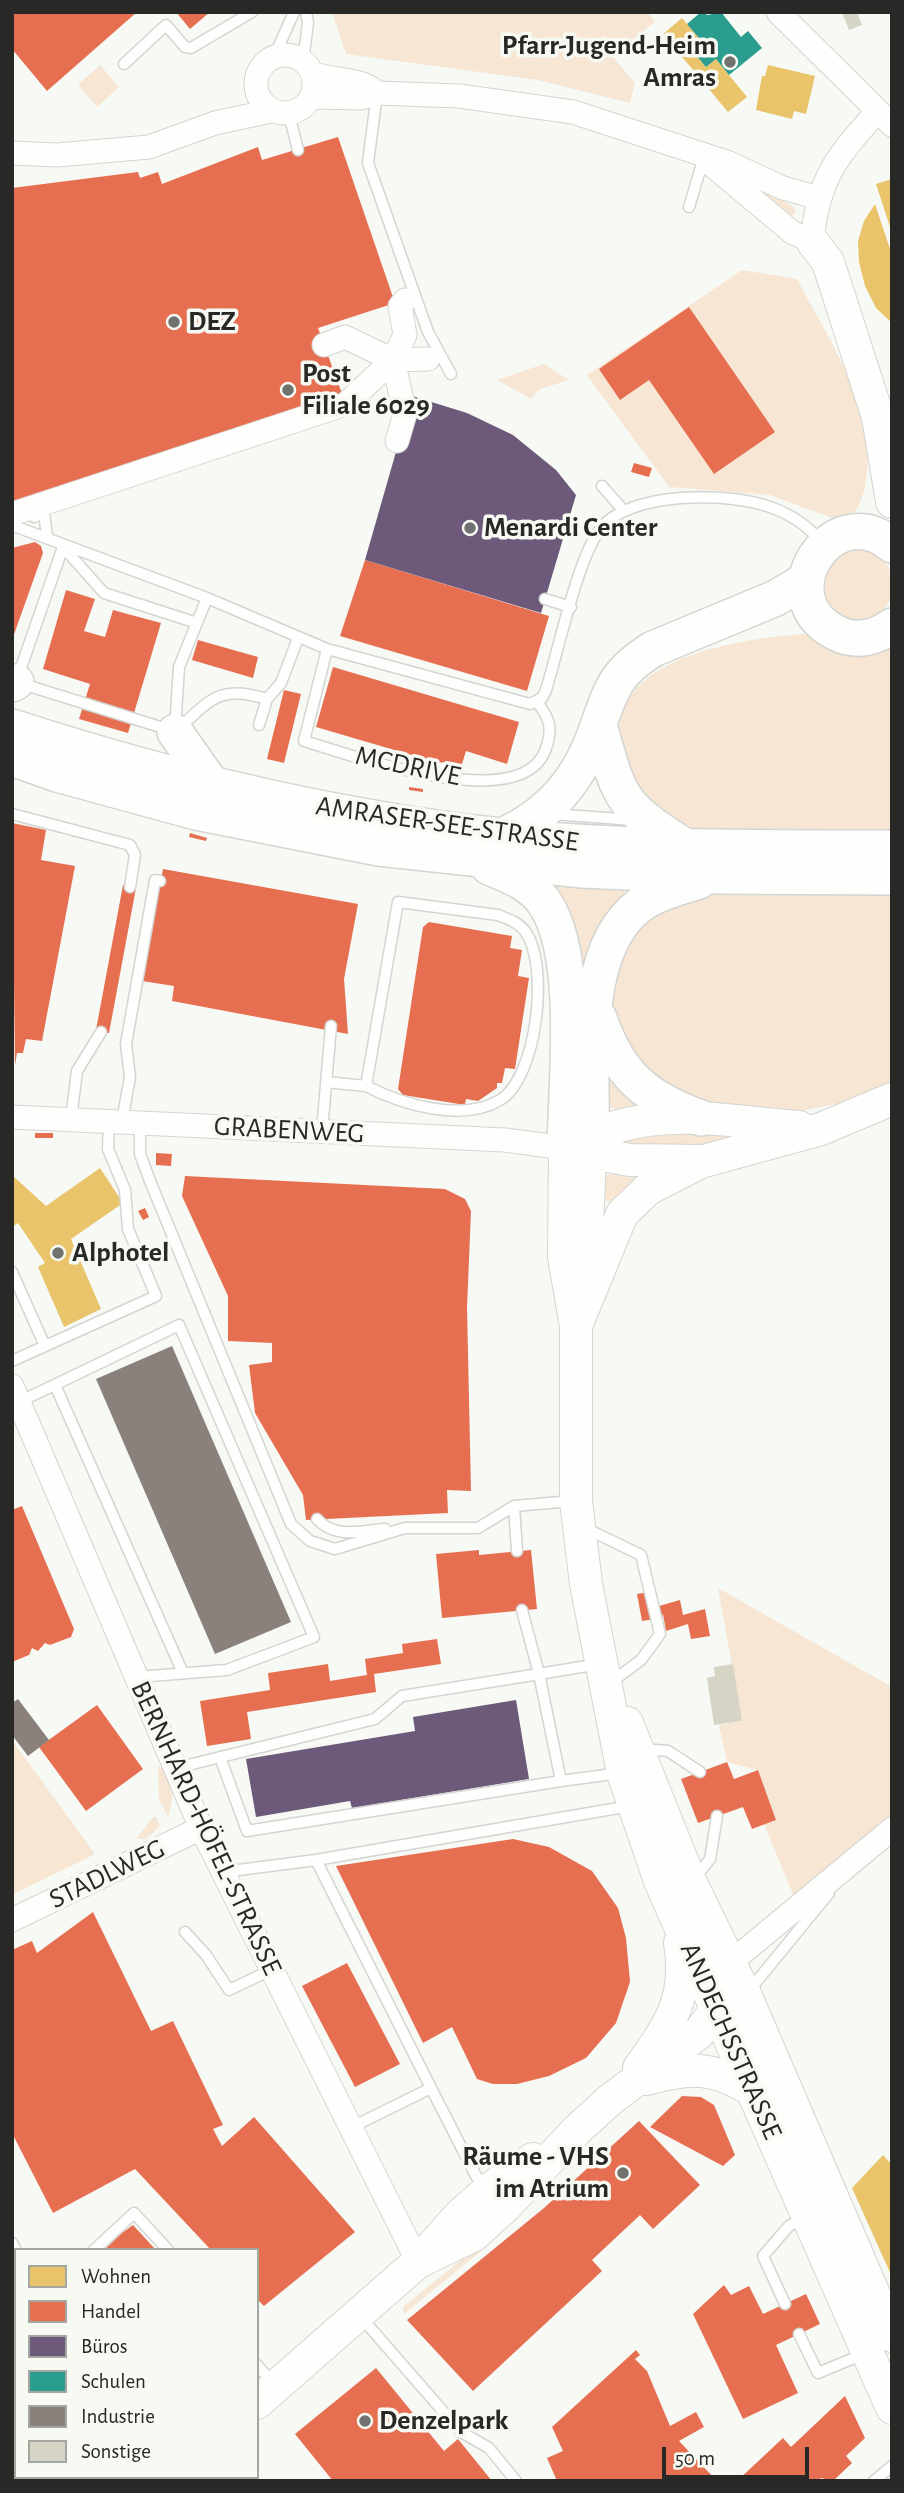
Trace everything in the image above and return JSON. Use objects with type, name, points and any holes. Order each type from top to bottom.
[{"type":"main road","points":[[812,241],[828,262],[862,375],[878,418],[892,502]]},
{"type":"main road","points":[[858,532],[888,468]]},
{"type":"main road","points":[[892,545],[873,534],[845,534],[823,546],[809,567],[806,580],[806,594],[817,618],[831,630],[847,637],[866,638],[892,626]]},
{"type":"main road","points":[[502,836],[542,814],[568,788],[598,725],[611,688],[634,661],[683,636],[775,598],[806,580]]},
{"type":"main road","points":[[683,636],[780,618],[817,618]]},
{"type":"main road","points":[[598,725],[618,791],[647,821],[688,848]]},
{"type":"main road","name":"AMRASER-SEE-STRASSE","points":[[12,727],[212,786],[316,808],[502,836],[688,848],[892,848]]},
{"type":"main road","points":[[175,732],[212,786]]},
{"type":"main road","name":"AMRASER-SEE-STRASSE","points":[[12,758],[57,774],[236,822],[379,848],[582,870],[712,876],[892,877]]},
{"type":"main road","points":[[464,856],[524,883],[545,903],[561,933],[567,966],[584,1155]]},
{"type":"main road","points":[[584,1155],[600,967],[615,932],[640,904],[712,876]]},
{"type":"main road","points":[[595,1007],[609,1047],[624,1072],[645,1091],[701,1118]]},
{"type":"main road","points":[[576,1326],[622,1214],[648,1189],[704,1161],[821,1129],[892,1099]]},
{"type":"main road","points":[[584,1155],[633,1120],[701,1118],[821,1129]]},
{"type":"main road","points":[[584,1155],[630,1160],[704,1161]]},
{"type":"main road","name":"ANDECHSSTRASSE","points":[[576,1326],[588,1263],[584,1155]]},
{"type":"main road","name":"ANDECHSSTRASSE","points":[[584,1155],[564,1257],[576,1326],[577,1513],[586,1584],[606,1673],[630,1760],[691,1883],[690,1915]]},
{"type":"main road","name":"ANDECHSSTRASSE","points":[[630,1760],[633,1806],[690,1915],[723,1998],[754,2091],[880,2344]]},
{"type":"main road","points":[[626,2086],[677,2011],[684,1986],[690,1915]]},
{"type":"main road","points":[[677,2011],[723,1998]]},
{"type":"main road","points":[[262,2391],[359,2315],[418,2262],[459,2216],[496,2199],[723,1998]]},
{"type":"main road","name":"ANDECHSSTRASSE","points":[[723,1998],[848,2218],[880,2344],[892,2408]]},
{"type":"main road","points":[[626,2086],[677,2070],[699,2069],[734,2079],[754,2091]]},
{"type":"street","points":[[704,158],[793,233],[812,241],[819,198],[833,163],[884,118],[778,12]]},
{"type":"street","points":[[215,123],[256,79],[265,62],[274,57],[294,56],[325,78],[363,83],[377,93]]},
{"type":"street","points":[[12,153],[57,155],[149,147],[215,123],[306,105],[312,97],[308,67]]},
{"type":"street","points":[[256,79],[258,97],[280,112]]},
{"type":"street","points":[[312,97],[361,98],[377,93],[459,96],[573,112],[649,136],[704,158],[729,163],[783,188],[819,198]]},
{"type":"street","points":[[12,167],[32,165],[57,155]]},
{"type":"street","points":[[374,398],[405,335],[400,306],[405,300]]},
{"type":"street","points":[[324,345],[345,337],[393,360],[428,359]]},
{"type":"street","points":[[393,360],[405,414],[397,441]]},
{"type":"street","points":[[13,522],[346,404],[393,360]]},
{"type":"street","name":"GRABENWEG","points":[[12,1117],[505,1140],[584,1155]]},
{"type":"street","name":"BERNHARD-HÖFEL-STRASSE","points":[[16,1394],[201,1828],[418,2262]]},
{"type":"street","name":"STADLWEG","points":[[12,1920],[201,1828]]},
{"type":"street","points":[[723,1998],[863,1853],[892,1829]]},
{"type":"lane","points":[[124,64],[166,25],[186,47],[191,48],[252,12]]},
{"type":"lane","points":[[274,57],[294,12]]},
{"type":"lane","points":[[306,12],[309,23],[308,67]]},
{"type":"lane","points":[[377,93],[368,163],[428,332],[451,374]]},
{"type":"lane","points":[[280,112],[298,150]]},
{"type":"lane","points":[[690,207],[704,158]]},
{"type":"lane","points":[[603,486],[624,511]]},
{"type":"lane","points":[[63,547],[207,598],[327,649],[520,703],[537,702],[546,690],[594,538],[607,522],[624,511],[671,500],[744,501],[768,506],[789,515],[815,535],[823,546]]},
{"type":"lane","points":[[13,522],[44,513],[47,536]]},
{"type":"lane","points":[[13,522],[47,536],[63,547],[104,593],[197,622]]},
{"type":"lane","points":[[63,547],[14,683],[175,732]]},
{"type":"lane","points":[[175,732],[179,667],[207,598]]},
{"type":"lane","points":[[545,599],[571,607]]},
{"type":"lane","points":[[259,725],[267,699],[281,684],[298,638]]},
{"type":"lane","name":"MCDRIVE","points":[[327,649],[304,741],[392,768],[491,784],[519,774],[542,758],[551,726],[537,702]]},
{"type":"lane","points":[[175,732],[220,694],[235,692],[267,699]]},
{"type":"lane","points":[[12,814],[130,845],[135,855],[130,887]]},
{"type":"lane","points":[[542,814],[647,821]]},
{"type":"lane","points":[[12,1360],[156,1296],[128,1229],[125,1190],[108,1149],[123,1121],[130,1077],[126,1044],[155,880],[160,881]]},
{"type":"lane","points":[[326,1082],[366,1087],[393,1100],[471,1110],[501,1100],[512,1090],[527,1061],[537,996],[536,960],[524,930],[512,920],[498,915],[398,902],[366,1087]]},
{"type":"lane","points":[[322,1130],[331,1026]]},
{"type":"lane","points":[[71,1119],[77,1071],[101,1032]]},
{"type":"lane","points":[[123,1121],[140,1154],[291,1524],[310,1541],[335,1549],[405,1528]]},
{"type":"lane","points":[[12,1272],[45,1346]]},
{"type":"lane","points":[[16,1394],[55,1385],[179,1325],[314,1637],[227,1670],[137,1677]]},
{"type":"lane","points":[[55,1385],[183,1673]]},
{"type":"lane","points":[[514,1506],[517,1551]]},
{"type":"lane","points":[[176,1768],[375,1719],[402,1696],[538,1674],[606,1673],[641,1660],[660,1634],[641,1555],[577,1513],[514,1506],[478,1528],[337,1532],[327,1530],[317,1519]]},
{"type":"lane","points":[[522,1610],[561,1782]]},
{"type":"lane","points":[[220,1757],[247,1831],[561,1782],[668,1751],[700,1772]]},
{"type":"lane","points":[[223,1872],[316,1860],[633,1806]]},
{"type":"lane","points":[[691,1883],[710,1859],[717,1816]]},
{"type":"lane","points":[[723,1998],[863,1853]]},
{"type":"lane","points":[[316,1860],[476,2176],[496,2199]]},
{"type":"lane","points":[[185,1932],[206,1955],[229,1990],[271,1970]]},
{"type":"lane","points":[[350,2129],[431,2088]]},
{"type":"lane","points":[[785,2304],[763,2256],[789,2226],[805,2193],[848,2218]]},
{"type":"lane","points":[[96,2248],[134,2213],[165,2248]]},
{"type":"lane","points":[[359,2315],[461,2432],[489,2448],[516,2481]]},
{"type":"lane","points":[[799,2334],[818,2373],[880,2344]]},
{"type":"lane","points":[[874,2481],[892,2466]]},
{"type":"shaded area","points":[[332,12],[648,12],[655,22],[612,56],[635,83],[630,103],[538,80],[346,54]]},
{"type":"shaded area","points":[[100,65],[119,87],[97,107],[78,85]]},
{"type":"shaded area","points":[[758,184],[795,208],[795,214],[790,216],[753,193]]},
{"type":"shaded area","points":[[742,270],[797,279],[849,378],[859,405],[868,459],[865,487],[860,502],[852,516],[843,522],[770,495],[669,487],[587,375]]},
{"type":"shaded area","points":[[544,364],[569,380],[540,389],[531,399],[497,380]]},
{"type":"shaded area","points":[[858,550],[883,560],[893,585],[883,610],[858,620],[833,610],[823,585],[833,560]]},
{"type":"shaded area","points":[[804,634],[846,653],[892,648],[892,833],[776,836],[712,834],[687,831],[670,825],[653,813],[633,781],[626,762],[620,728],[628,700],[647,678],[675,662],[742,642]]},
{"type":"shaded area","points":[[556,885],[624,891],[628,896],[584,1078],[551,887]]},
{"type":"shaded area","points":[[892,891],[892,1085],[855,1100],[796,1112],[707,1106],[643,1077],[605,1005],[633,924],[699,892]]},
{"type":"shaded area","points":[[604,1069],[642,1110],[607,1108]]},
{"type":"shaded area","points":[[667,1131],[735,1136],[708,1145],[680,1149],[622,1147],[622,1134]]},
{"type":"shaded area","points":[[646,1172],[617,1204],[603,1200],[606,1175]]},
{"type":"shaded area","points":[[718,1588],[892,1687],[892,1816],[794,1897],[764,1824],[776,1820],[758,1770],[727,1762],[719,1725],[742,1721]]},
{"type":"shaded area","points":[[12,1740],[95,1854],[12,1895]]},
{"type":"shaded area","points":[[158,1765],[168,1776],[172,1789],[168,1817],[159,1799]]},
{"type":"shaded area","points":[[153,1817],[156,1817],[160,1826],[146,1839],[136,1839]]},
{"type":"shaded area","points":[[477,2247],[481,2251],[404,2314],[403,2307]]},
{"type":"building: Wohnen","points":[[682,18],[699,38],[689,47],[706,67],[716,59],[747,97],[728,112],[663,34]]},
{"type":"building: Wohnen","points":[[768,65],[815,76],[806,114],[794,111],[792,119],[756,110],[762,76],[765,76]]},
{"type":"building: Wohnen","points":[[892,179],[892,230],[891,230],[876,184]]},
{"type":"building: Wohnen","points":[[875,204],[892,255],[892,323],[876,308],[865,286],[859,262],[858,241],[864,221]]},
{"type":"building: Wohnen","name":"Alphotel","points":[[100,1168],[123,1203],[71,1239],[101,1309],[64,1327],[38,1267],[45,1263],[18,1223],[12,1227],[12,1175],[46,1206]]},
{"type":"building: Wohnen","points":[[883,2155],[892,2165],[892,2277],[852,2188]]},
{"type":"building: Handel","points":[[12,12],[137,12],[47,91],[12,49]]},
{"type":"building: Handel","points":[[176,12],[210,12],[190,29]]},
{"type":"building: Handel","name":"DEZ","points":[[338,137],[395,303],[318,328],[344,399],[12,506],[12,188],[138,172],[140,178],[158,172],[162,184],[258,147],[262,160]]},
{"type":"building: Handel","points":[[689,307],[775,432],[714,474],[649,380],[620,400],[599,369]]},
{"type":"building: Handel","points":[[634,463],[652,468],[649,477],[631,472]]},
{"type":"building: Handel","points":[[35,542],[41,546],[43,553],[12,640],[12,548]]},
{"type":"building: Handel","name":"Menardi Center","points":[[365,560],[549,616],[527,691],[340,636]]},
{"type":"building: Handel","points":[[66,590],[95,599],[84,631],[105,637],[113,610],[161,623],[128,733],[79,719],[90,684],[43,669]]},
{"type":"building: Handel","points":[[198,640],[258,657],[253,678],[192,660]]},
{"type":"building: Handel","points":[[333,667],[519,722],[507,764],[466,751],[462,764],[435,762],[316,727]]},
{"type":"building: Handel","points":[[284,690],[301,694],[284,763],[267,759]]},
{"type":"building: Handel","points":[[409,787],[423,789],[423,792],[409,790]]},
{"type":"building: Handel","points":[[12,823],[46,830],[41,860],[75,866],[42,1041],[26,1039],[23,1053],[17,1053],[15,1065]]},
{"type":"building: Handel","points":[[190,833],[207,838],[206,841],[189,837]]},
{"type":"building: Handel","points":[[163,869],[358,904],[344,979],[348,1034],[172,1001],[174,986],[142,981]]},
{"type":"building: Handel","points":[[123,885],[136,888],[109,1033],[96,1030]]},
{"type":"building: Handel","points":[[429,922],[512,936],[510,948],[522,950],[518,976],[529,978],[515,1069],[505,1068],[502,1083],[497,1083],[497,1088],[478,1101],[466,1099],[465,1105],[403,1095],[398,1089],[423,927]]},
{"type":"building: Handel","points":[[35,1133],[53,1133],[53,1138],[35,1138]]},
{"type":"building: Handel","points":[[156,1153],[172,1154],[171,1166],[156,1165]]},
{"type":"building: Handel","points":[[185,1176],[445,1189],[465,1199],[471,1211],[467,1307],[471,1491],[447,1490],[448,1513],[306,1520],[303,1495],[255,1413],[249,1365],[272,1362],[272,1343],[228,1341],[228,1296],[182,1196]]},
{"type":"building: Handel","points":[[145,1208],[149,1217],[143,1220],[138,1211]]},
{"type":"building: Handel","points":[[22,1506],[74,1629],[71,1637],[50,1645],[45,1643],[38,1651],[32,1648],[29,1655],[12,1662],[12,1510]]},
{"type":"building: Handel","points":[[479,1550],[479,1555],[531,1550],[537,1609],[442,1618],[436,1554]]},
{"type":"building: Handel","points":[[656,1591],[659,1606],[680,1600],[683,1615],[705,1609],[710,1636],[691,1639],[688,1624],[666,1631],[663,1614],[661,1618],[642,1621],[637,1594]]},
{"type":"building: Handel","points":[[437,1639],[441,1664],[374,1674],[376,1692],[247,1712],[251,1739],[207,1746],[200,1701],[270,1690],[268,1673],[328,1664],[330,1681],[367,1675],[365,1659],[403,1653],[402,1644]]},
{"type":"building: Handel","points":[[97,1705],[143,1769],[86,1811],[39,1747]]},
{"type":"building: Handel","points":[[727,1762],[734,1779],[758,1770],[776,1820],[752,1829],[743,1807],[698,1823],[681,1779]]},
{"type":"building: Handel","points":[[513,1839],[549,1847],[592,1871],[618,1908],[626,1938],[630,1982],[616,2023],[586,2058],[549,2076],[517,2084],[493,2084],[477,2079],[452,2027],[423,2043],[336,1866]]},
{"type":"building: Handel","points":[[93,1912],[151,2031],[173,2021],[223,2125],[213,2129],[222,2146],[254,2117],[355,2232],[264,2306],[259,2301],[259,2248],[209,2248],[135,2169],[53,2213],[12,2133],[12,1950],[32,1941],[37,1953]]},
{"type":"building: Handel","points":[[347,1963],[400,2064],[355,2087],[302,1986]]},
{"type":"building: Handel","points":[[682,2096],[701,2097],[714,2105],[735,2155],[723,2166],[650,2127]]},
{"type":"building: Handel","points":[[639,2121],[700,2185],[653,2229],[640,2215],[592,2260],[602,2271],[473,2391],[407,2320],[544,2208]]},
{"type":"building: Handel","points":[[133,2225],[154,2248],[106,2248]]},
{"type":"building: Handel","points":[[724,2285],[731,2295],[749,2286],[763,2314],[806,2294],[820,2324],[776,2345],[798,2393],[743,2419],[693,2314]]},
{"type":"building: Handel","points":[[636,2350],[640,2355],[635,2359],[647,2371],[670,2426],[696,2412],[704,2427],[679,2441],[717,2481],[557,2481],[547,2458],[563,2451],[552,2427]]},
{"type":"building: Handel","name":"Denzelpark","points":[[376,2368],[444,2451],[458,2439],[492,2481],[333,2481],[295,2434]]},
{"type":"building: Handel","points":[[12,2391],[14,2478],[12,2481]]},
{"type":"building: Handel","points":[[845,2396],[865,2438],[846,2456],[852,2463],[833,2481],[821,2478],[818,2481],[737,2481],[783,2438],[791,2447]]},
{"type":"building: Büros","name":"Menardi Center","points":[[412,396],[467,413],[513,435],[556,470],[576,495],[541,613],[365,560]]},
{"type":"building: Büros","points":[[516,1700],[529,1779],[352,1808],[350,1801],[256,1817],[246,1759],[415,1731],[413,1717]]},
{"type":"building: Schulen","points":[[701,12],[708,15],[721,12],[741,37],[748,31],[762,48],[729,75],[716,59],[706,67],[689,47],[699,38],[687,24]]},
{"type":"building: Industrie","points":[[172,1346],[291,1622],[215,1654],[96,1379]]},
{"type":"building: Industrie","points":[[18,1699],[49,1740],[28,1756],[12,1735],[12,1703]]},
{"type":"building: Sonstige","points":[[842,12],[857,12],[862,25],[849,30]]},
{"type":"building: Sonstige","points":[[733,1664],[742,1721],[714,1725],[707,1678],[715,1676],[714,1667]]},
{"type":"place","name":"Pfarr-Jugend-Heim Amras","points":[[730,62]]},
{"type":"place","name":"DEZ","points":[[174,322]]},
{"type":"place","name":"Post Filiale 6029","points":[[288,390]]},
{"type":"place","name":"Menardi Center","points":[[470,528]]},
{"type":"place","name":"Alphotel","points":[[58,1253]]},
{"type":"place","name":"Räume - VHS im Atrium","points":[[623,2173]]},
{"type":"place","name":"Denzelpark","points":[[365,2421]]}]
